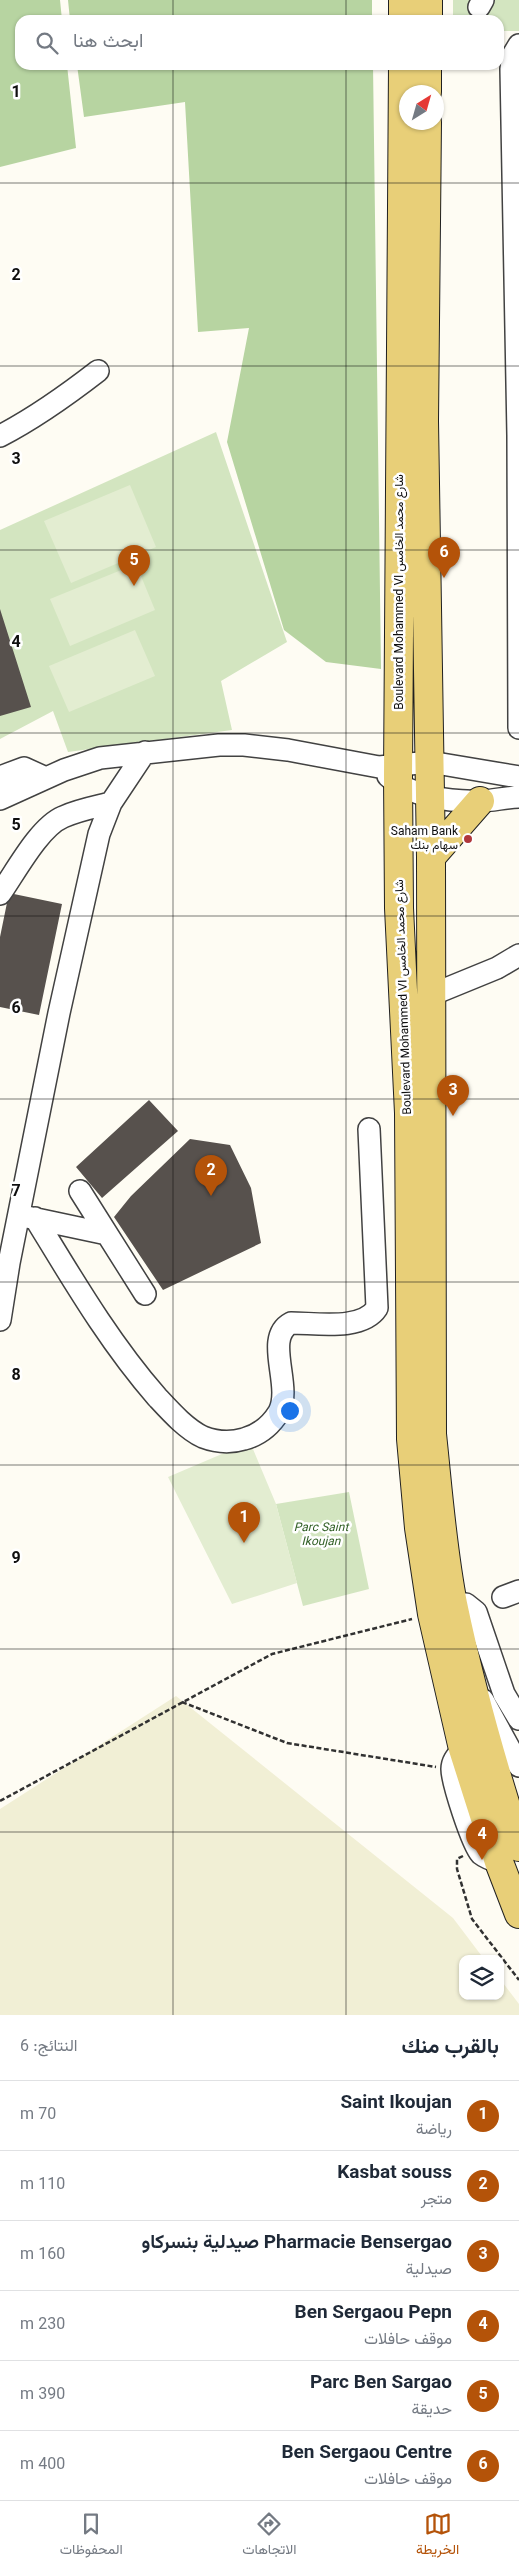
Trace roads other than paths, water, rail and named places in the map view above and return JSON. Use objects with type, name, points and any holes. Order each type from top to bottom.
[{"type":"main road","points":[[403,15],[404,0]]},
{"type":"main road","points":[[428,0],[428,15]]},
{"type":"main road","name":"Boulevard Mohammed VI شارع محمد الخامس","points":[[403,70],[392,772],[409,1113],[411,1439],[419,1528],[443,1609],[470,1676],[486,1742],[498,1853]]},
{"type":"main road","points":[[427,70],[427,85]]},
{"type":"main road","name":"Boulevard Mohammed VI شارع محمد الخامس","points":[[427,130],[424,421],[431,857],[432,1434],[442,1528],[443,1609],[457,1759],[498,1853],[519,1914]]},
{"type":"main road","points":[[431,857],[480,801]]},
{"type":"street","points":[[519,45],[513,55],[511,69],[518,511],[519,728]]},
{"type":"street","points":[[0,436],[36,415],[98,371]]},
{"type":"street","points":[[0,799],[46,778],[100,758],[219,745],[244,745],[288,750],[392,772],[430,797],[480,801],[519,796]]},
{"type":"street","points":[[0,1320],[27,1216],[59,1014],[97,843],[111,803],[145,752]]},
{"type":"street","points":[[392,772],[430,762],[519,777]]},
{"type":"street","points":[[0,777],[24,768],[46,778]]},
{"type":"street","points":[[0,894],[41,836],[61,817],[111,803]]},
{"type":"street","points":[[431,994],[497,968],[519,955]]},
{"type":"street","points":[[27,1216],[127,1362],[170,1411],[203,1436],[221,1441],[238,1441],[256,1436],[272,1422],[280,1410],[284,1391],[278,1341],[280,1332],[286,1326],[291,1323],[356,1323],[372,1316],[377,1308],[369,1130]]},
{"type":"street","points":[[80,1191],[146,1294]]},
{"type":"street","points":[[27,1216],[107,1234]]},
{"type":"street","points":[[443,1609],[466,1604],[476,1612],[504,1694],[519,1719]]},
{"type":"street","points":[[470,1676],[519,1766]]},
{"type":"place","name":"Ben Sergaou Centre","points":[[444,578]]},
{"type":"place","name":"Parc Ben Sargao","points":[[134,586]]},
{"type":"place","name":"Saham Bank سهام بنك","points":[[468,839]]},
{"type":"place","name":"Pharmacie Bensergao صيدلية بنسركاو","points":[[453,1116]]},
{"type":"place","name":"Kasbat souss","points":[[211,1196]]},
{"type":"place","name":"Saint Ikoujan","points":[[244,1543]]},
{"type":"place","name":"Ben Sergaou Pepn","points":[[482,1860]]},
{"type":"park label","name":"Parc Saint Ikoujan","points":[[321,1535]]}]
